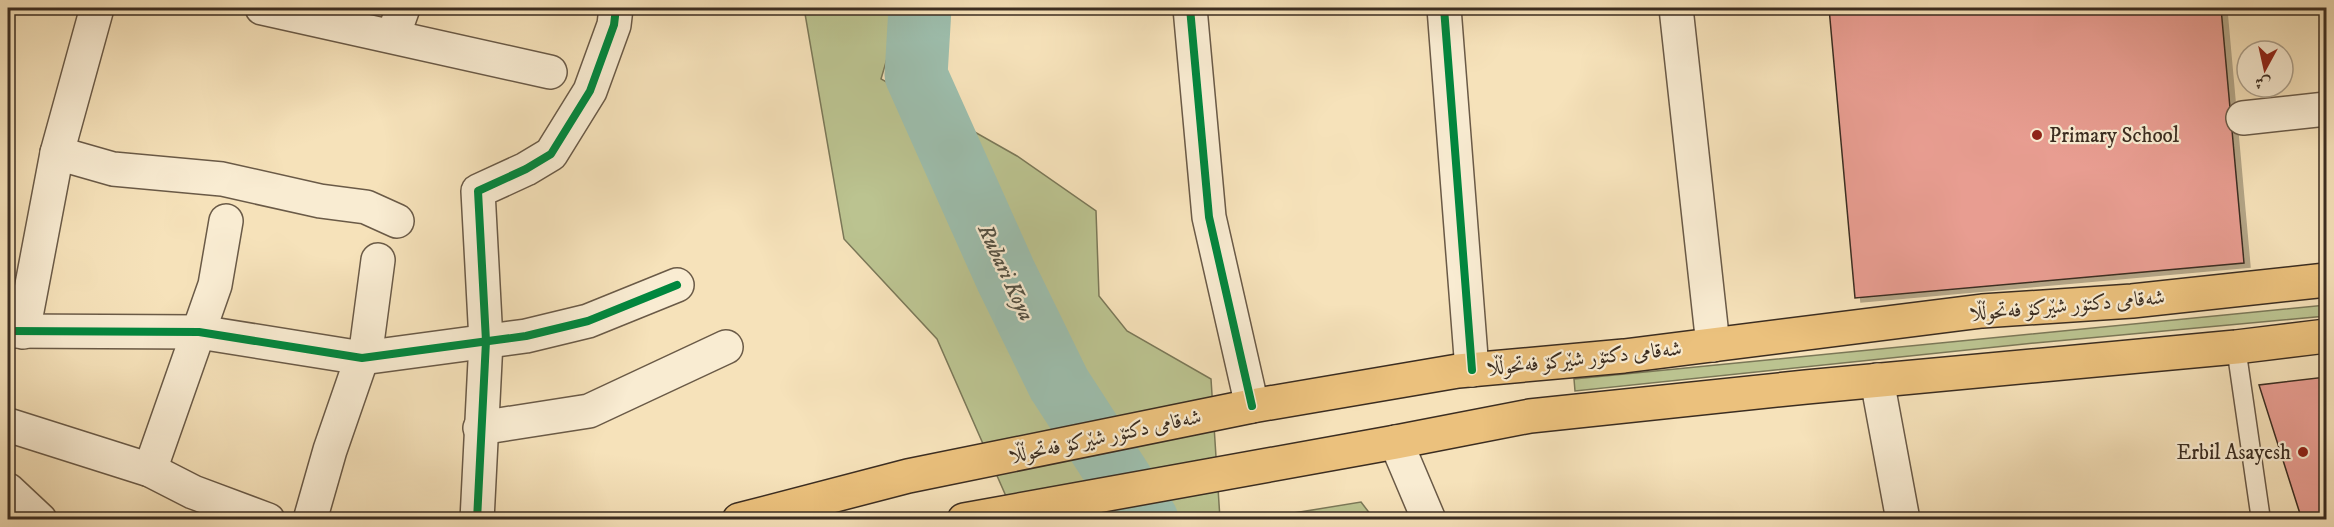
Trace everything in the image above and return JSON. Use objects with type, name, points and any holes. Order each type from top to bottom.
[{"type":"main road","name":"شەقامی دکتۆر شێرکۆ فەتحوڵڵا","points":[[742,519],[908,476],[1243,408],[1472,370],[1525,363],[1624,356],[1982,311],[2132,301],[2326,280]]},
{"type":"main road","points":[[964,519],[1530,416],[1877,380],[2236,347],[2326,336]]},
{"type":"main road","points":[[1525,363],[1530,416]]},
{"type":"street","points":[[97,8],[57,153],[15,332],[199,332],[362,358],[526,336],[588,321],[676,285]]},
{"type":"street","points":[[262,8],[398,22],[550,72]]},
{"type":"street","points":[[477,519],[486,341],[478,191],[526,169],[550,154],[590,91],[614,25],[616,8]]},
{"type":"street","points":[[1191,8],[1209,217],[1243,408]]},
{"type":"street","points":[[1444,8],[1472,370]]},
{"type":"street","points":[[1676,8],[1713,345]]},
{"type":"street","points":[[2242,118],[2326,109]]},
{"type":"street","points":[[57,153],[113,169],[222,179],[320,201],[366,207],[397,221]]},
{"type":"street","points":[[150,470],[215,285],[226,221]]},
{"type":"street","points":[[310,519],[330,450],[367,343],[378,260]]},
{"type":"street","points":[[480,428],[590,411],[726,347]]},
{"type":"street","points":[[1877,380],[1903,519]]},
{"type":"street","points":[[8,425],[150,470],[194,492],[268,519]]},
{"type":"street","points":[[1396,442],[1429,519]]},
{"type":"street","points":[[8,490],[40,519]]},
{"type":"lane","points":[[2236,347],[2261,519]]},
{"type":"green space","points":[[804,8],[902,8],[881,79],[1017,156],[1096,211],[1099,296],[1127,331],[1211,379],[1220,519],[1016,519],[937,339],[844,239]]},
{"type":"green space","points":[[2326,305],[2326,316],[2035,343],[1575,391],[1574,379]]},
{"type":"green space","points":[[1361,502],[1374,519],[1257,519]]},
{"type":"building","name":"Primary School","points":[[1829,8],[2221,8],[2244,263],[1855,298]]},
{"type":"building","name":"Erbil Asayesh","points":[[2326,377],[2326,520],[2302,520],[2259,385]]},
{"type":"waterway","name":"Rubari Koya","points":[[920,8],[916,75],[1006,276],[1059,384],[1147,520]]},
{"type":"cycle path","points":[[477,520],[486,341],[478,191],[526,169],[551,154],[590,91],[614,25],[616,8]]},
{"type":"cycle path","points":[[1190,8],[1209,217],[1252,406]]},
{"type":"cycle path","points":[[1444,8],[1472,370]]},
{"type":"cycle path","points":[[8,331],[199,332],[362,358],[526,336],[588,321],[677,285]]},
{"type":"place","name":"Primary School","points":[[2037,135]]},
{"type":"place","name":"Erbil Asayesh","points":[[2303,452]]}]
